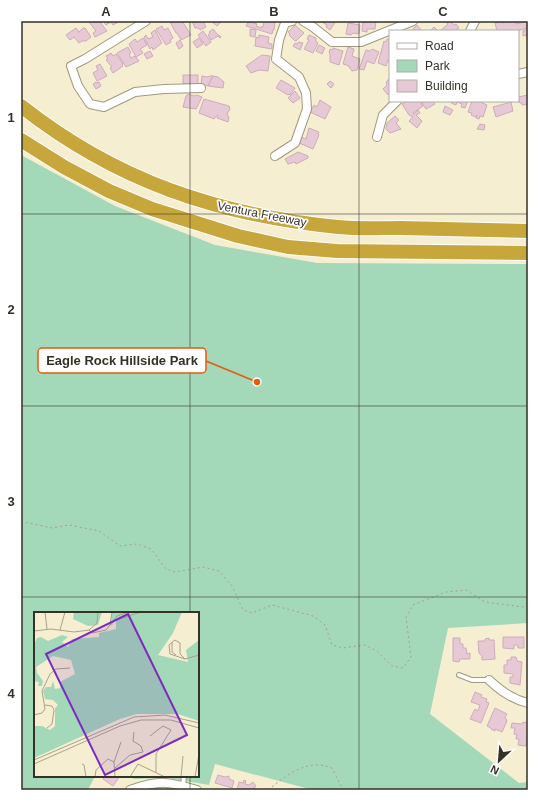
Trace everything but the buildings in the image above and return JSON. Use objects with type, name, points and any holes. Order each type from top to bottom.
[{"type":"highway","name":"Ventura Freeway","points":[[21,106],[43,123],[111,165],[159,187],[206,203],[280,220],[340,227],[528,231]]},
{"type":"highway","points":[[21,117],[77,154],[109,172],[182,203],[235,218],[306,232],[332,234],[528,237]]},
{"type":"highway","points":[[21,130],[46,148],[101,179],[145,200],[193,218],[200,225]]},
{"type":"highway","name":"Ventura Freeway","points":[[21,140],[64,167],[109,191],[152,209],[238,236],[288,247],[338,251],[528,253]]},
{"type":"street","points":[[146,21],[72,66],[78,86],[90,104],[104,107],[135,92],[201,88]]},
{"type":"street","points":[[275,156],[295,143],[307,108],[306,93],[299,77],[276,59],[279,40],[286,23],[292,21]]},
{"type":"street","points":[[303,21],[332,42],[361,42],[389,31]]},
{"type":"street","points":[[391,30],[413,21]]},
{"type":"street","points":[[470,30],[475,21]]},
{"type":"street","points":[[377,137],[383,115],[396,102]]},
{"type":"street","points":[[489,680],[516,700],[528,703]]},
{"type":"street","points":[[130,790],[149,784],[163,783],[197,790]]},
{"type":"lane","points":[[459,675],[472,680],[489,680]]},
{"type":"lane","points":[[183,786],[184,777]]},
{"type":"path","points":[[21,523],[24,522],[52,528],[69,525],[99,531],[120,546],[137,544],[151,549],[166,569],[175,572],[203,567],[219,571],[232,586],[243,610],[252,613],[272,605],[313,616],[325,625],[332,645],[344,648],[365,645],[377,651],[392,666],[403,668],[410,657],[406,617],[413,605],[446,592],[466,590],[485,602],[523,607],[528,606]]},
{"type":"path","points":[[268,790],[286,776],[303,766],[324,765],[332,768],[343,790]]},
{"type":"green space","points":[[21,155],[115,206],[215,245],[317,263],[528,264],[528,623],[448,628],[430,714],[519,783],[528,782],[528,790],[313,790],[215,764],[209,785],[168,778],[134,779],[131,777],[199,777],[199,612],[34,612],[34,777],[94,777],[88,790],[21,790]]},
{"type":"place","name":"Eagle Rock Hillside Park","points":[[257,382]]}]
